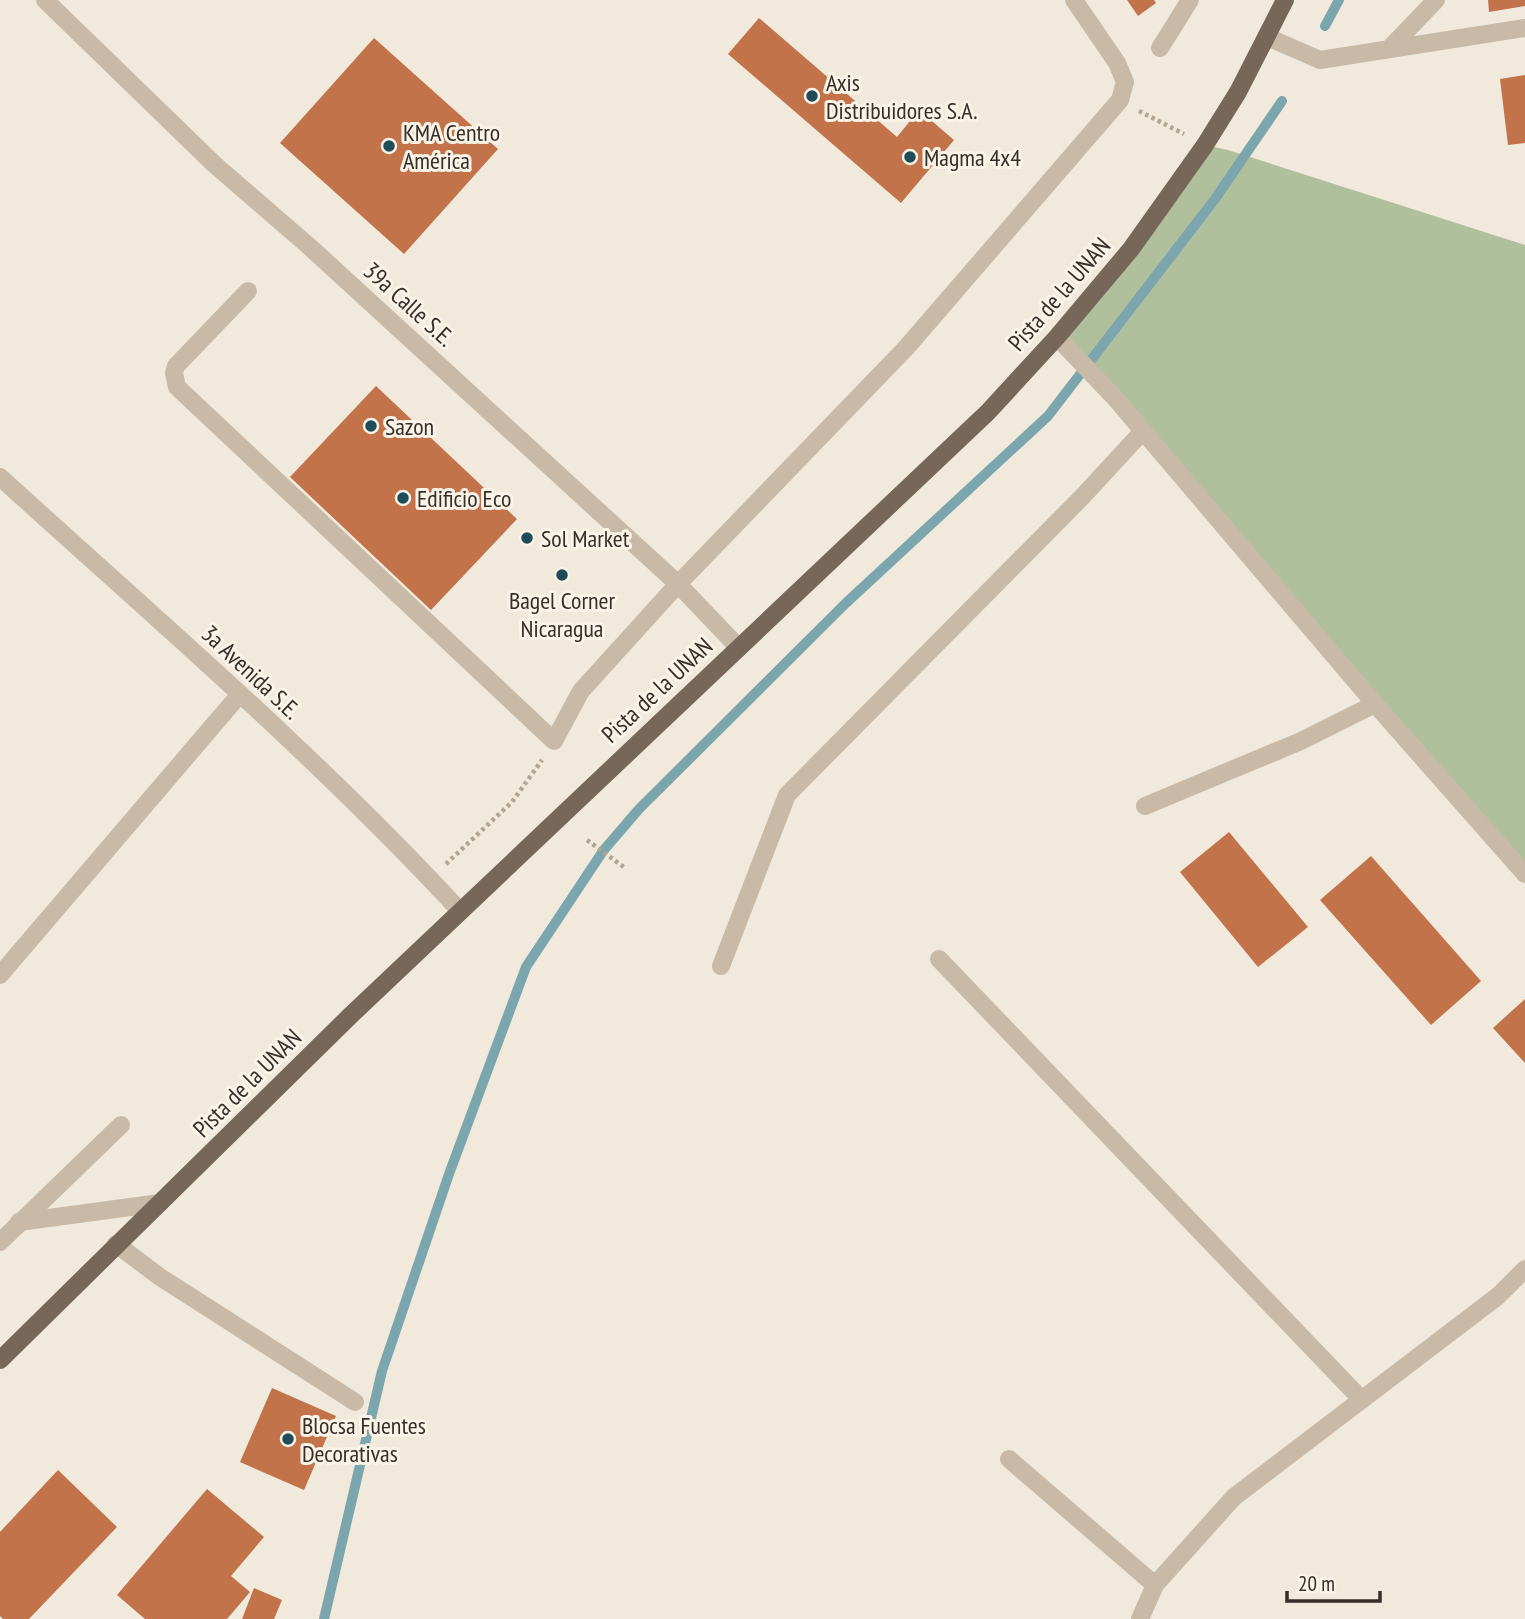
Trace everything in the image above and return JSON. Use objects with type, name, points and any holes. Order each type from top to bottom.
[{"type":"main road","name":"Pista de la UNAN","points":[[0,1360],[460,911],[988,412],[1057,337],[1130,249],[1205,145],[1238,92],[1284,1]]},
{"type":"street","name":"39a Calle S.E.","points":[[45,0],[215,165],[311,248],[678,584],[739,648]]},
{"type":"street","points":[[248,291],[176,366],[174,373],[177,387],[554,741],[582,691],[678,584],[906,348],[1120,100],[1125,82],[1117,63],[1074,0]]},
{"type":"street","points":[[1160,48],[1190,0]]},
{"type":"street","points":[[1389,49],[1436,0]]},
{"type":"street","points":[[1267,37],[1320,60],[1525,28]]},
{"type":"street","points":[[1057,337],[1115,398],[1375,704],[1525,874]]},
{"type":"street","points":[[721,965],[787,795],[1073,506],[1142,432]]},
{"type":"street","name":"3a Avenida S.E.","points":[[0,478],[240,694],[376,821],[460,911]]},
{"type":"street","points":[[2,968],[240,694]]},
{"type":"street","points":[[1145,806],[1301,741],[1375,704]]},
{"type":"street","points":[[939,959],[1362,1400]]},
{"type":"street","points":[[0,1242],[121,1125]]},
{"type":"street","points":[[19,1222],[160,1203]]},
{"type":"street","points":[[116,1244],[160,1277],[355,1402]]},
{"type":"street","points":[[1140,1619],[1154,1585],[1234,1497],[1497,1296],[1525,1269]]},
{"type":"street","points":[[1009,1459],[1154,1585]]},
{"type":"path","points":[[1120,100],[1205,145]]},
{"type":"path","points":[[430,879],[512,802],[554,741]]},
{"type":"path","points":[[587,840],[625,868]]},
{"type":"green space","points":[[1205,145],[1525,245],[1525,874],[1057,337]]},
{"type":"building","points":[[1127,0],[1154,0],[1156,3],[1138,16]]},
{"type":"building","points":[[1488,0],[1525,0],[1525,6],[1489,12]]},
{"type":"building","name":"Axis Distribuidores S.A.","points":[[759,18],[897,137],[919,110],[954,140],[901,203],[728,54]]},
{"type":"building","name":"KMA Centro América","points":[[374,38],[498,149],[404,254],[280,143]]},
{"type":"building","points":[[1525,75],[1525,143],[1508,145],[1500,79]]},
{"type":"building","name":"Edificio Eco","points":[[376,386],[517,519],[431,610],[290,477]]},
{"type":"building","points":[[1229,832],[1308,927],[1258,967],[1180,872]]},
{"type":"building","points":[[1371,856],[1481,981],[1431,1025],[1320,900]]},
{"type":"building","points":[[1525,999],[1525,1063],[1493,1028]]},
{"type":"building","name":"Blocsa Fuentes Decorativas","points":[[272,1388],[336,1416],[304,1490],[240,1462]]},
{"type":"building","points":[[58,1470],[117,1527],[29,1619],[3,1619],[0,1616],[0,1532]]},
{"type":"building","points":[[207,1489],[264,1537],[231,1576],[250,1592],[227,1619],[145,1619],[117,1595]]},
{"type":"building","points":[[254,1588],[282,1600],[274,1619],[242,1619]]},
{"type":"waterway","points":[[1325,26],[1339,0]]},
{"type":"waterway","points":[[324,1619],[382,1371],[449,1174],[526,967],[603,851],[639,809],[846,603],[1048,416],[1215,199],[1282,101]]},
{"type":"place","name":"Axis Distribuidores S.A.","points":[[812,96]]},
{"type":"place","name":"KMA Centro América","points":[[389,146]]},
{"type":"place","name":"Magma 4x4","points":[[910,157]]},
{"type":"place","name":"Sazon","points":[[371,426]]},
{"type":"place","name":"Edificio Eco","points":[[403,498]]},
{"type":"place","name":"Sol Market","points":[[527,538]]},
{"type":"place","name":"Bagel Corner Nicaragua","points":[[562,575]]},
{"type":"place","name":"Blocsa Fuentes Decorativas","points":[[288,1439]]}]
